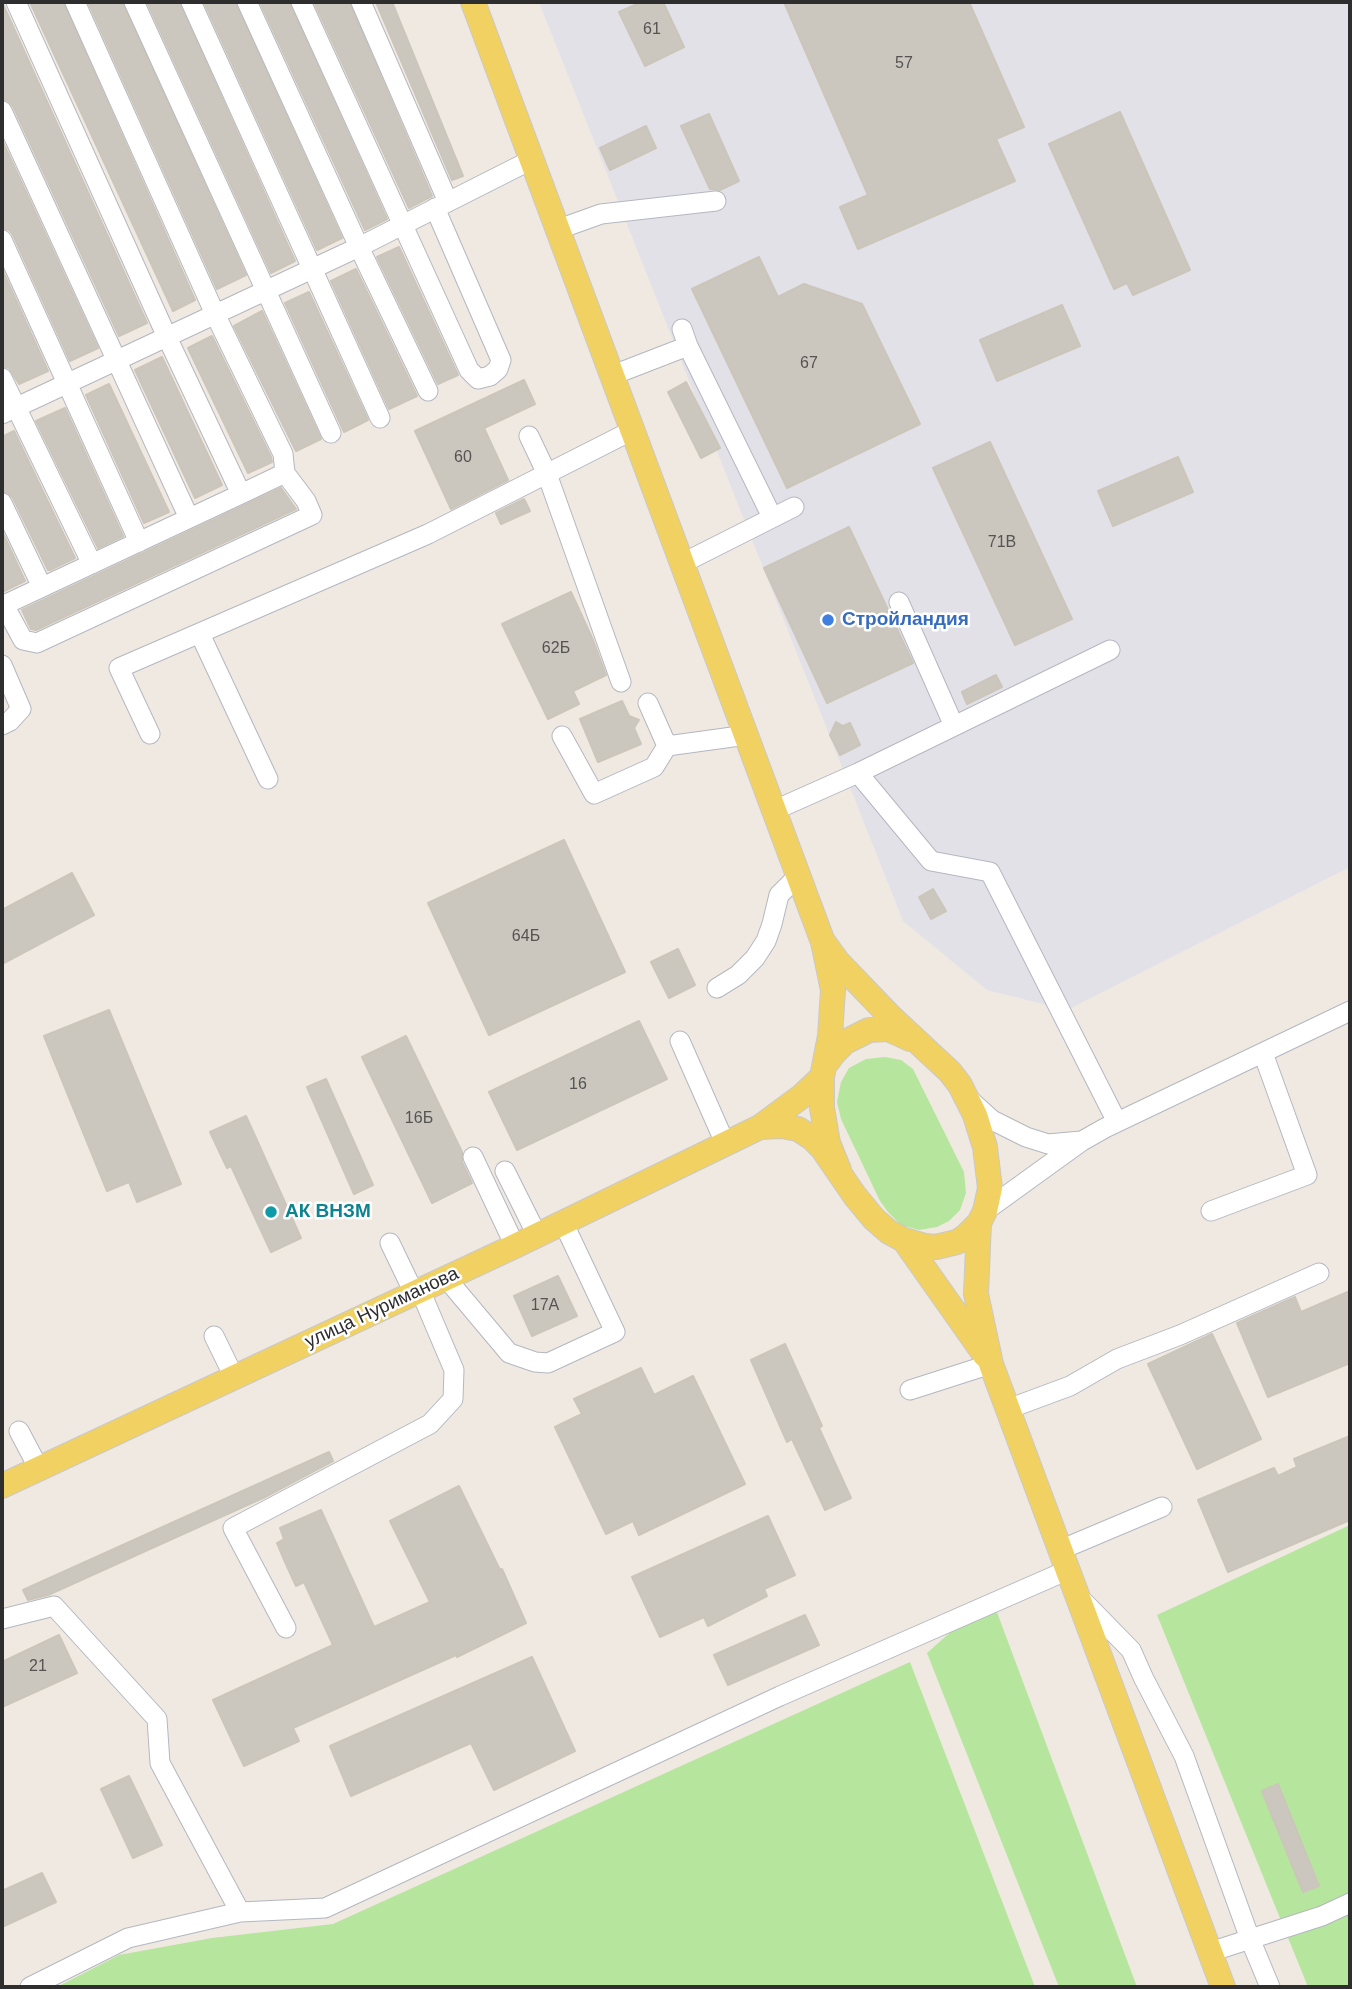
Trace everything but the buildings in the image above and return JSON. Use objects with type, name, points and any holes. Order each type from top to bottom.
[{"type":"main road","points":[[476,3],[823,942],[833,990],[830,1036],[823,1072],[824,1126],[839,1170]]},
{"type":"main road","points":[[760,1128],[782,1126],[798,1129],[812,1138],[874,1219],[904,1240],[925,1246],[948,1245],[966,1236],[982,1217],[989,1200],[990,1175],[981,1132],[968,1099],[950,1072],[838,962],[823,942]]},
{"type":"main road","points":[[760,1128],[795,1102],[823,1072],[834,1053],[845,1042],[869,1030],[888,1029],[925,1049]]},
{"type":"main road","name":"улица Нуриманова","points":[[2,1486],[760,1128]]},
{"type":"main road","points":[[982,1217],[976,1294],[991,1364],[1223,1987]]},
{"type":"main road","points":[[904,1240],[991,1364]]},
{"type":"street","points":[[16,2],[241,494]]},
{"type":"street","points":[[75,2],[215,314],[283,454],[285,473],[306,501],[312,515],[37,643],[23,640],[3,606],[285,473]]},
{"type":"street","points":[[134,2],[331,433]]},
{"type":"street","points":[[191,2],[380,418]]},
{"type":"street","points":[[247,2],[428,391]]},
{"type":"street","points":[[301,2],[469,370],[478,379],[490,376],[498,369],[501,360],[361,2]]},
{"type":"street","points":[[2,111],[189,518]]},
{"type":"street","points":[[8,411],[359,247],[533,159]]},
{"type":"street","points":[[559,229],[601,214],[716,201]]},
{"type":"street","points":[[2,240],[139,542]]},
{"type":"street","points":[[613,376],[685,338],[772,517]]},
{"type":"street","points":[[2,378],[8,411],[92,564]]},
{"type":"street","points":[[150,734],[120,668],[428,534],[633,430]]},
{"type":"street","points":[[529,436],[547,474],[621,682]]},
{"type":"street","points":[[2,503],[42,587]]},
{"type":"street","points":[[683,563],[794,507]]},
{"type":"street","points":[[900,602],[954,726]]},
{"type":"street","points":[[200,634],[268,779]]},
{"type":"street","points":[[775,810],[858,773],[1110,650]]},
{"type":"street","points":[[2,666],[21,709],[2,725]]},
{"type":"street","points":[[648,703],[667,746]]},
{"type":"street","points":[[562,736],[594,794],[654,767],[667,746]]},
{"type":"street","points":[[667,746],[747,736]]},
{"type":"street","points":[[858,773],[931,861],[990,872],[1117,1122]]},
{"type":"street","points":[[717,988],[738,975],[755,958],[766,941],[779,895],[799,875]]},
{"type":"street","points":[[982,1217],[1082,1141],[1350,1011]]},
{"type":"street","points":[[680,1041],[725,1143]]},
{"type":"street","points":[[1211,1212],[1307,1175],[1263,1053]]},
{"type":"street","points":[[968,1099],[992,1120],[1026,1137],[1048,1144],[1082,1141]]},
{"type":"street","points":[[473,1157],[515,1245]]},
{"type":"street","points":[[505,1171],[537,1235]]},
{"type":"street","points":[[446,1278],[509,1353],[535,1362],[548,1363],[615,1332],[564,1222]]},
{"type":"street","points":[[286,1628],[233,1528],[430,1424],[453,1399],[454,1370],[417,1291],[390,1243]]},
{"type":"street","points":[[1008,1409],[1070,1386],[1117,1359],[1180,1335],[1319,1273]]},
{"type":"street","points":[[214,1336],[234,1377]]},
{"type":"street","points":[[910,1390],[991,1364]]},
{"type":"street","points":[[19,1431],[38,1469]]},
{"type":"street","points":[[30,1987],[128,1938],[240,1912],[325,1908],[1064,1560],[1162,1507]]},
{"type":"street","points":[[1078,1596],[1131,1650],[1184,1756],[1270,1987]]},
{"type":"street","points":[[2,1619],[54,1606],[157,1719],[160,1763],[240,1912]]},
{"type":"street","points":[[1210,1952],[1322,1916],[1350,1903]]},
{"type":"shaded area","points":[[539,2],[1350,2],[1350,867],[1067,1010],[987,990],[903,921]]},
{"type":"green space","points":[[885,1057],[901,1060],[913,1069],[964,1172],[966,1193],[960,1210],[949,1221],[937,1227],[919,1230],[901,1225],[888,1212],[880,1201],[841,1119],[837,1102],[841,1082],[849,1068],[866,1059]]},
{"type":"green space","points":[[1350,1525],[1350,1987],[1308,1987],[1157,1615]]},
{"type":"green space","points":[[995,1607],[1137,1987],[1059,1987],[927,1653],[954,1629]]},
{"type":"green space","points":[[910,1662],[1035,1987],[57,1987],[119,1955],[212,1938],[333,1924]]},
{"type":"place","name":"Стройландия","points":[[828,620]]},
{"type":"place","name":"АК ВНЗМ","points":[[271,1212]]}]
